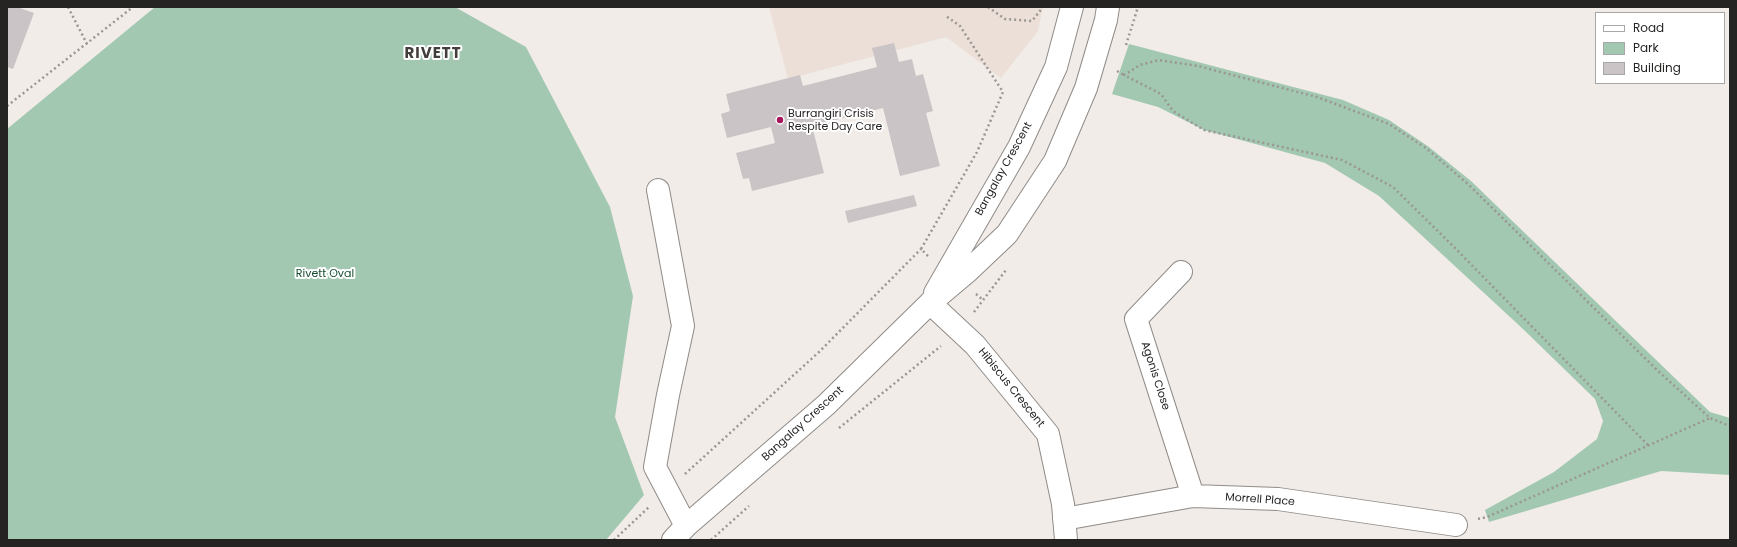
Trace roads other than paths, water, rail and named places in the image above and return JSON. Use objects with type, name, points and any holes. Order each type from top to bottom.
[{"type":"street","name":"Bangalay Crescent","points":[[680,533],[826,405],[930,303],[953,275],[1019,147],[1056,67],[1072,7]]},
{"type":"street","name":"Bangalay Crescent","points":[[953,275],[1007,234],[1055,161],[1086,88],[1106,20],[1108,7]]},
{"type":"street","points":[[658,190],[683,326],[668,395],[655,467],[667,490],[680,533]]},
{"type":"street","name":"Agonis Close","points":[[1181,272],[1136,318],[1193,496]]},
{"type":"street","name":"Hibiscus Crescent","points":[[930,303],[975,345],[1048,434],[1063,504],[1065,529]]},
{"type":"street","name":"Morrell Place","points":[[1065,529],[1193,496],[1278,499],[1456,525]]},
{"type":"place","name":"Burrangiri Crisis Respite Day Care","points":[[780,120]]},
{"type":"district","name":"RIVETT","points":[[433,54]]},
{"type":"park label","name":"Rivett Oval","points":[[325,274]]}]
